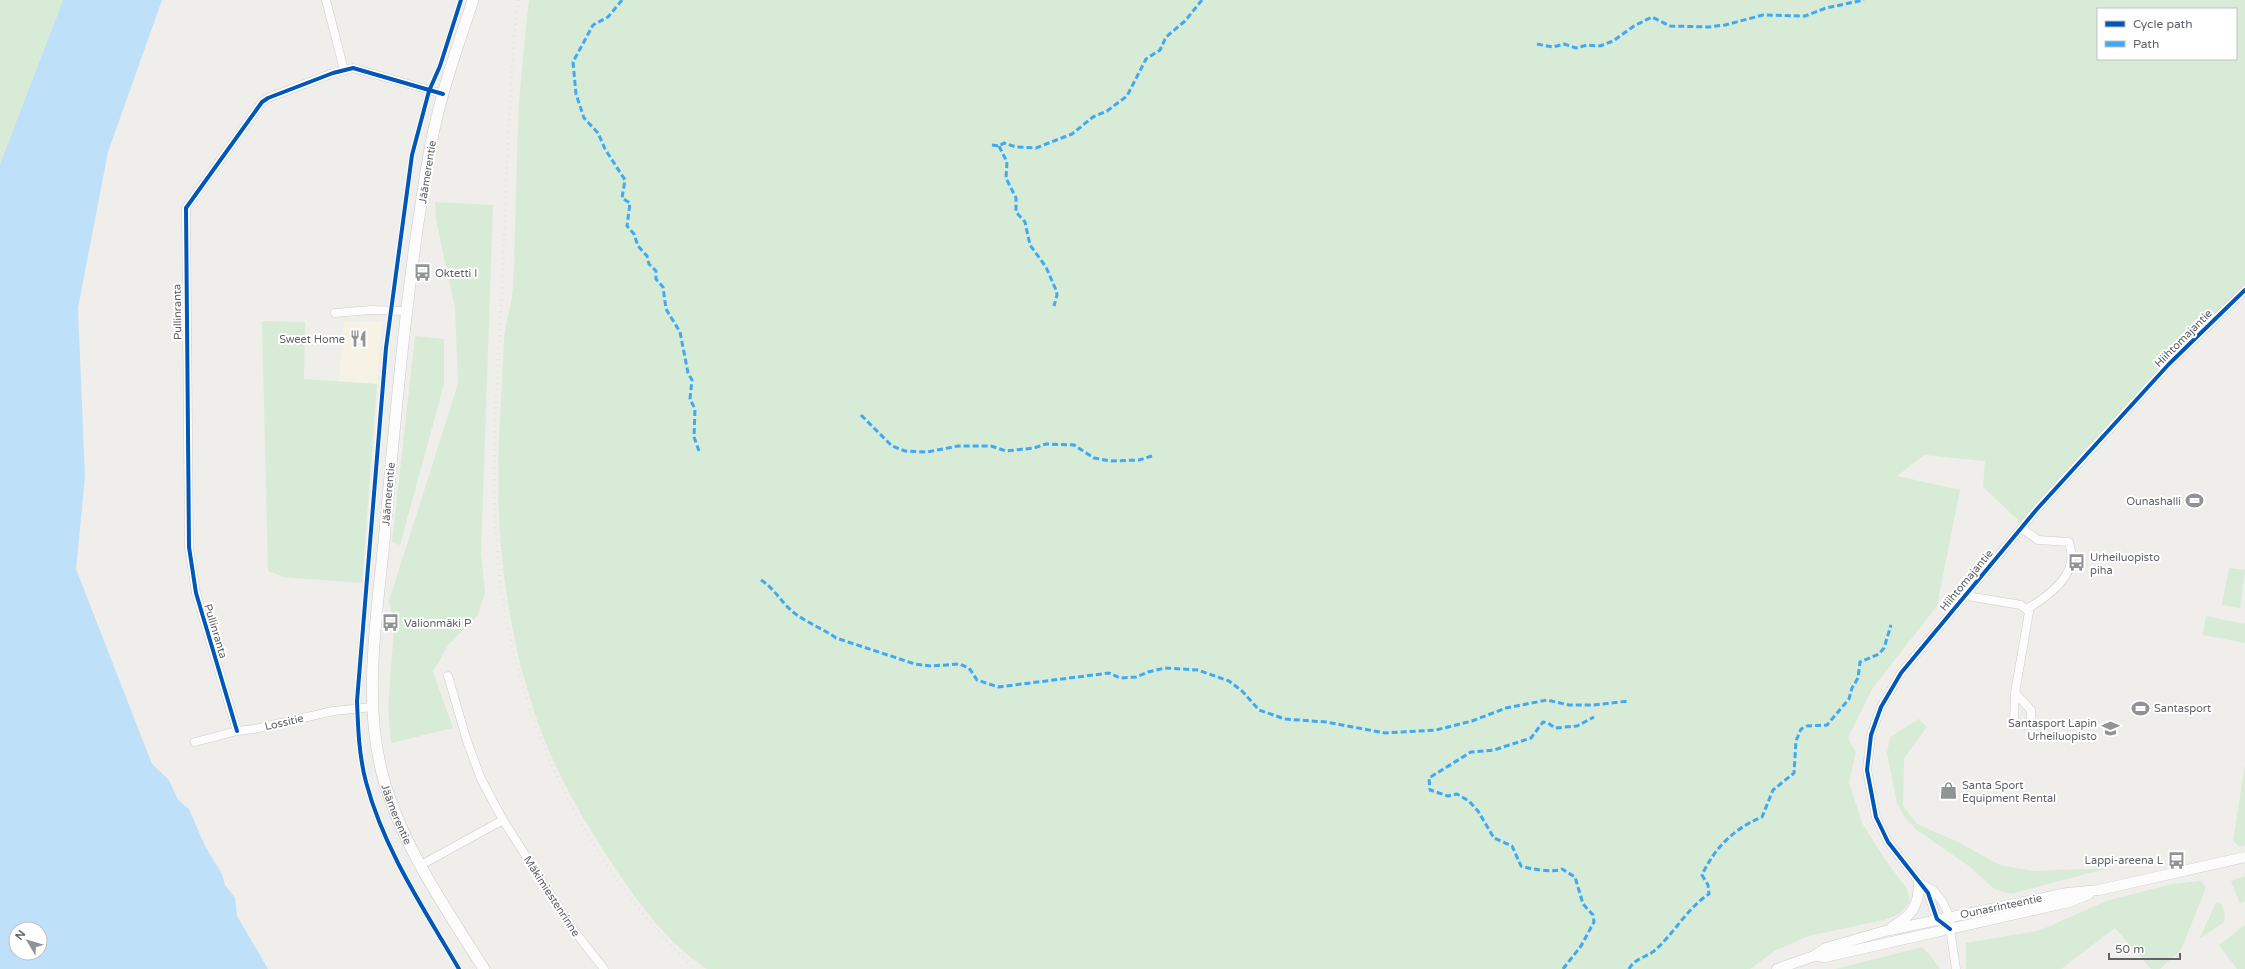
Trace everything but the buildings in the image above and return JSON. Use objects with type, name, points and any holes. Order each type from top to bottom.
[{"type":"main road","name":"Jäämerentie","points":[[473,0],[443,94],[429,151],[406,311],[375,650],[374,724],[383,774],[391,799],[421,865],[484,969]]},
{"type":"street","points":[[326,0],[344,70]]},
{"type":"street","name":"Pullinranta","points":[[236,731],[196,593],[191,570],[189,547],[186,208],[262,102],[268,98],[344,70],[359,69],[443,94]]},
{"type":"street","name":"Hiihtomajantie","points":[[1937,919],[1932,901],[1888,842],[1876,817],[1867,770],[1871,735],[1881,707],[1891,687],[2021,528],[2169,364],[2245,290]]},
{"type":"street","points":[[335,313],[371,310],[406,311]]},
{"type":"street","points":[[2021,528],[2038,540],[2069,542],[2071,562],[2064,578],[2039,601],[2027,609]]},
{"type":"street","points":[[1966,594],[1973,597],[2021,605],[2029,612],[2015,693]]},
{"type":"street","name":"Mäkimiestenrinne","points":[[448,676],[467,741],[481,779],[503,820],[572,928],[604,969]]},
{"type":"street","name":"Lossitie","points":[[195,742],[236,731],[254,729],[333,712],[374,707]]},
{"type":"street","points":[[421,865],[503,820]]},
{"type":"street","name":"Ounasrinteentie","points":[[1778,969],[1814,956],[1826,948],[1885,931],[2067,893],[2099,890],[2245,857]]},
{"type":"street","points":[[1885,931],[1898,924],[1914,908],[1918,902],[1919,882]]},
{"type":"street","name":"Hiihtomajantie","points":[[1919,882],[1934,891],[1942,901],[1950,917],[1950,929],[1956,969]]},
{"type":"street","name":"Ounasrinteentie","points":[[1814,956],[1825,957],[2069,902],[2099,890]]},
{"type":"street","points":[[1937,919],[1950,929]]},
{"type":"shaded area","points":[[382,321],[377,384],[339,382],[344,322]]},
{"type":"green space","points":[[0,0],[63,0],[0,164]]},
{"type":"green space","points":[[529,0],[2245,0],[2245,290],[2169,364],[2021,528],[2017,519],[1983,487],[1985,461],[1924,455],[1897,476],[1960,490],[1937,606],[1872,689],[1848,738],[1856,752],[1849,782],[1862,823],[1887,862],[1907,889],[1910,902],[1899,914],[1884,920],[1808,936],[1776,950],[1750,969],[707,969],[677,946],[650,916],[599,844],[571,796],[546,744],[533,709],[522,672],[507,597],[502,559],[498,485],[499,431],[504,340],[513,291],[519,103]]},
{"type":"green space","points":[[435,202],[493,205],[481,553],[485,593],[478,615],[448,645],[433,672],[453,728],[391,743],[388,707],[394,629],[389,601],[458,384],[455,308],[436,220]]},
{"type":"green space","points":[[262,321],[305,322],[304,379],[377,384],[362,583],[283,577],[268,571]]},
{"type":"green space","points":[[415,336],[444,339],[444,384],[400,545],[392,542]]},
{"type":"green space","points":[[2229,568],[2245,570],[2240,608],[2222,605]]},
{"type":"green space","points":[[2206,616],[2245,624],[2245,643],[2203,635]]},
{"type":"green space","points":[[1919,719],[1927,727],[1904,758],[1903,806],[1917,824],[1958,842],[2000,865],[2034,871],[2108,868],[2011,894],[1994,889],[1969,866],[1918,831],[1904,816],[1897,803],[1887,753],[1890,737]]},
{"type":"green space","points":[[2245,765],[2245,845],[2240,847],[2233,841]]},
{"type":"green space","points":[[2245,876],[2245,901],[2240,904],[2231,881]]},
{"type":"green space","points":[[2201,881],[2206,887],[2181,950],[2160,969],[2151,969],[2115,928],[2061,969],[1966,969],[1966,943],[2041,930],[2106,901],[2172,884]]},
{"type":"green space","points":[[2216,903],[2221,904],[2225,914],[2224,922],[2199,939]]},
{"type":"green space","points":[[2245,925],[2245,969],[2237,969],[2219,945]]},
{"type":"green space","points":[[1922,947],[1931,956],[1940,969],[1835,969]]},
{"type":"water","points":[[63,0],[162,0],[108,152],[78,308],[85,477],[76,569],[152,764],[169,780],[178,800],[189,809],[205,846],[222,874],[225,885],[235,898],[237,916],[268,969],[0,969],[0,164]]},
{"type":"railway","points":[[519,0],[511,77],[494,468],[496,535],[502,595],[514,655],[532,714],[555,771],[583,826],[615,877],[653,925],[695,969]]},
{"type":"marked path","points":[[622,0],[608,17],[593,25],[573,62],[576,94],[584,118],[598,133],[605,149],[625,180],[622,198],[630,203],[627,226],[634,234],[638,246],[647,256],[649,264],[656,271],[656,279],[663,287],[666,309],[680,332],[688,373],[692,380],[690,399],[695,409],[694,437],[699,451]]},
{"type":"marked path","points":[[992,145],[999,146],[1004,143],[1016,147],[1036,148],[1072,134],[1093,117],[1107,111],[1127,96],[1146,59],[1160,50],[1166,37],[1185,21],[1202,0]]},
{"type":"marked path","points":[[1537,44],[1553,47],[1564,44],[1576,48],[1587,45],[1600,46],[1613,41],[1634,26],[1652,17],[1670,26],[1709,27],[1725,25],[1763,15],[1805,16],[1826,8],[1864,0]]},
{"type":"marked path","points":[[999,146],[1007,162],[1006,178],[1016,198],[1016,212],[1025,222],[1030,245],[1046,267],[1056,290],[1057,295],[1054,306]]},
{"type":"marked path","points":[[861,415],[892,446],[905,451],[927,452],[958,446],[991,446],[1006,451],[1034,448],[1046,444],[1074,445],[1094,458],[1111,461],[1139,460],[1152,456]]},
{"type":"marked path","points":[[761,580],[766,583],[793,612],[836,638],[915,664],[931,666],[959,664],[969,668],[977,680],[998,687],[1109,673],[1120,678],[1136,677],[1148,672],[1165,668],[1198,670],[1229,681],[1242,691],[1259,710],[1285,719],[1326,722],[1385,733],[1436,730],[1472,721],[1506,708],[1547,700],[1569,705],[1594,705],[1628,701]]},
{"type":"marked path","points":[[1629,969],[1637,960],[1654,951],[1694,906],[1709,894],[1708,885],[1702,875],[1713,856],[1735,833],[1762,817],[1773,790],[1794,773],[1796,741],[1801,729],[1807,726],[1827,725],[1849,699],[1852,688],[1858,678],[1860,662],[1879,654],[1884,648],[1891,625]]},
{"type":"marked path","points":[[1563,969],[1581,946],[1594,922],[1593,915],[1583,904],[1575,877],[1562,869],[1548,871],[1521,866],[1512,846],[1494,838],[1478,811],[1469,801],[1457,794],[1448,796],[1430,790],[1429,778],[1471,752],[1494,750],[1531,738],[1543,722],[1548,723],[1555,728],[1577,726],[1594,717]]},
{"type":"cycle path","points":[[459,969],[406,878],[383,831],[366,782],[360,752],[357,701],[386,348],[412,155],[429,91],[440,66],[461,0]]},
{"type":"cycle path","points":[[237,731],[196,593],[189,547],[186,208],[262,102],[268,98],[333,73],[353,68],[443,94]]},
{"type":"cycle path","points":[[1950,929],[1937,919],[1928,893],[1888,842],[1876,817],[1867,770],[1871,735],[1881,707],[1901,673],[2037,509],[2169,364],[2245,290]]},
{"type":"place","name":"Oktetti I","points":[[422,273]]},
{"type":"place","name":"Sweet Home","points":[[358,339]]},
{"type":"place","name":"Ounashalli","points":[[2194,501]]},
{"type":"place","name":"Urheiluopisto piha","points":[[2077,563]]},
{"type":"place","name":"Valionmäki P","points":[[391,623]]},
{"type":"place","name":"Santasport","points":[[2141,708]]},
{"type":"place","name":"Santasport Lapin Urheiluopisto","points":[[2110,729]]},
{"type":"place","name":"Santa Sport Equipment Rental","points":[[1949,791]]},
{"type":"place","name":"Lappi-areena L","points":[[2176,860]]}]
